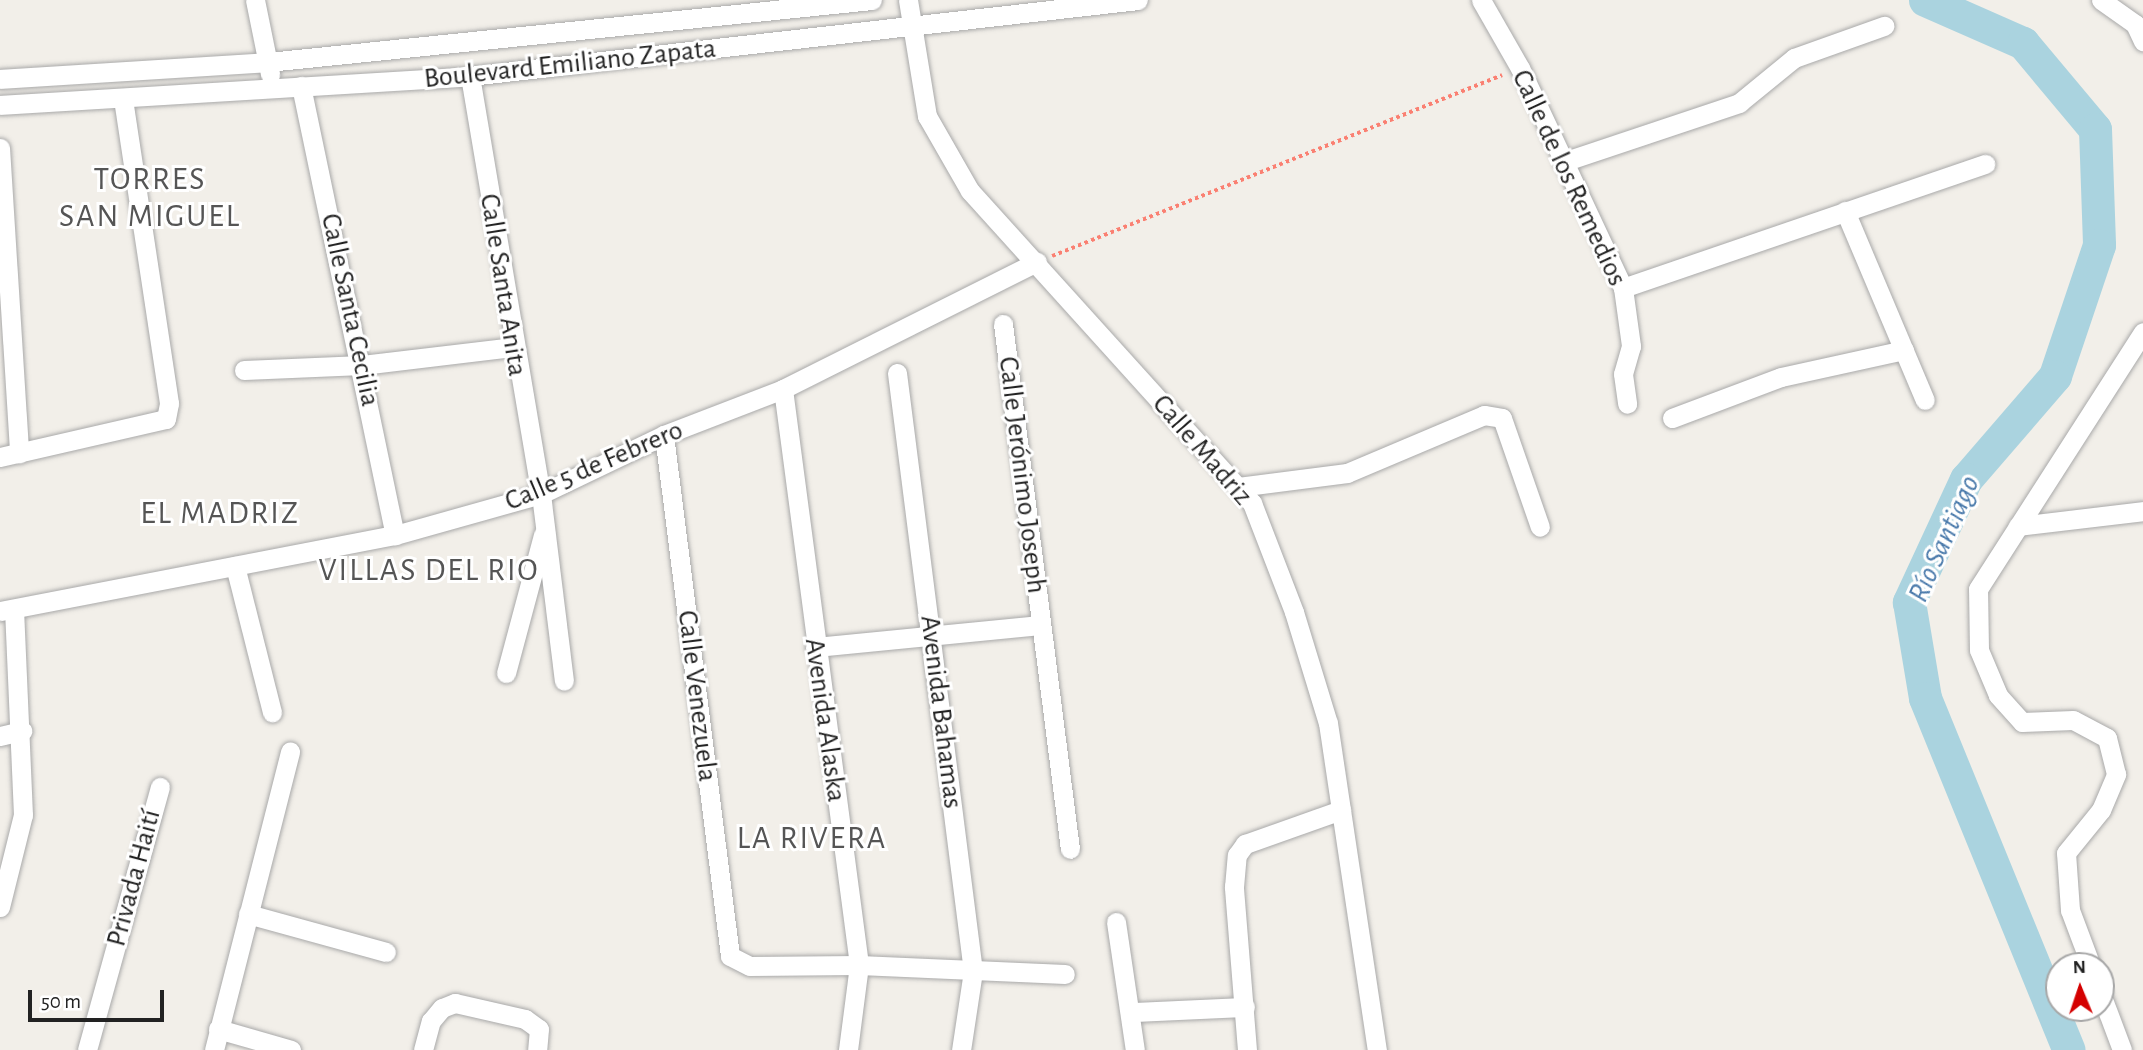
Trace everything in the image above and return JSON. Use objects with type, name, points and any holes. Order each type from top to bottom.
[{"type":"street","points":[[255,0],[273,88]]},
{"type":"street","name":"Boulevard Emiliano Zapata","points":[[0,79],[268,62],[872,0]]},
{"type":"street","name":"Calle Madriz","points":[[908,0],[927,116],[970,191],[1252,503],[1294,612],[1328,723],[1377,1050]]},
{"type":"street","name":"Boulevard Emiliano Zapata","points":[[0,105],[470,76],[912,29],[1138,0]]},
{"type":"street","name":"Calle de los Remedios","points":[[1480,0],[1520,68],[1623,289],[1631,346],[1623,374],[1627,404]]},
{"type":"street","points":[[2101,0],[2135,24],[2143,41]]},
{"type":"street","points":[[1563,162],[1739,103],[1794,58],[1884,26]]},
{"type":"street","name":"Calle Santa Anita","points":[[470,76],[512,347],[541,494],[564,681]]},
{"type":"street","name":"Calle Santa Cecilia","points":[[301,86],[362,365],[395,535]]},
{"type":"street","points":[[0,148],[9,455],[166,419],[169,403],[123,99]]},
{"type":"street","points":[[1623,289],[1985,164]]},
{"type":"street","points":[[1845,211],[1925,400]]},
{"type":"street","name":"Calle 5 de Febrero","points":[[7,611],[395,535],[541,494],[664,435],[783,389],[1037,262]]},
{"type":"street","name":"Calle Jerónimo Joseph","points":[[1003,324],[1070,849]]},
{"type":"street","points":[[2086,952],[2070,910],[2066,853],[2101,810],[2116,774],[2107,738],[2073,720],[2022,722],[1998,695],[1979,650],[1978,589],[2143,332]]},
{"type":"street","points":[[244,370],[362,365],[512,347]]},
{"type":"street","points":[[1672,418],[1781,377],[1903,350]]},
{"type":"street","name":"Avenida Bahamas","points":[[897,373],[973,971],[961,1050]]},
{"type":"street","name":"Avenida Alaska","points":[[783,389],[859,965],[848,1050]]},
{"type":"street","points":[[1238,487],[1347,473],[1484,415],[1502,418],[1540,527]]},
{"type":"street","name":"Calle Venezuela","points":[[664,435],[730,956],[750,967],[859,965]]},
{"type":"street","points":[[2018,526],[2143,511]]},
{"type":"street","points":[[506,673],[545,525]]},
{"type":"street","points":[[235,566],[272,712]]},
{"type":"street","points":[[0,907],[23,816],[22,731],[7,611]]},
{"type":"street","points":[[815,647],[1041,625]]},
{"type":"street","points":[[0,736],[22,731]]},
{"type":"street","points":[[214,1050],[290,752]]},
{"type":"street","name":"Privada Haití","points":[[87,1050],[160,787]]},
{"type":"street","points":[[1247,1050],[1234,887],[1237,855],[1245,844],[1341,810]]},
{"type":"street","points":[[248,914],[386,951]]},
{"type":"street","points":[[1116,922],[1133,1012],[1135,1050]]},
{"type":"street","points":[[859,965],[1065,974]]},
{"type":"street","points":[[422,1050],[430,1021],[442,1008],[455,1003],[525,1019],[539,1029],[537,1050]]},
{"type":"street","points":[[1133,1012],[1245,1007]]},
{"type":"street","points":[[2112,1022],[2122,1050]]},
{"type":"street","points":[[218,1029],[291,1050]]},
{"type":"path","points":[[1037,262],[1520,68]]},
{"type":"waterway","name":"Río Santiago","points":[[1925,0],[2023,43],[2095,129],[2099,245],[2055,376],[1966,479],[1909,602],[1925,698],[2069,1050]]},
{"type":"district","name":"TORRES SAN MIGUEL","points":[[150,198]]},
{"type":"district","name":"EL MADRIZ","points":[[220,513]]},
{"type":"district","name":"VILLAS DEL RIO","points":[[429,570]]},
{"type":"district","name":"LA RIVERA","points":[[812,838]]}]
